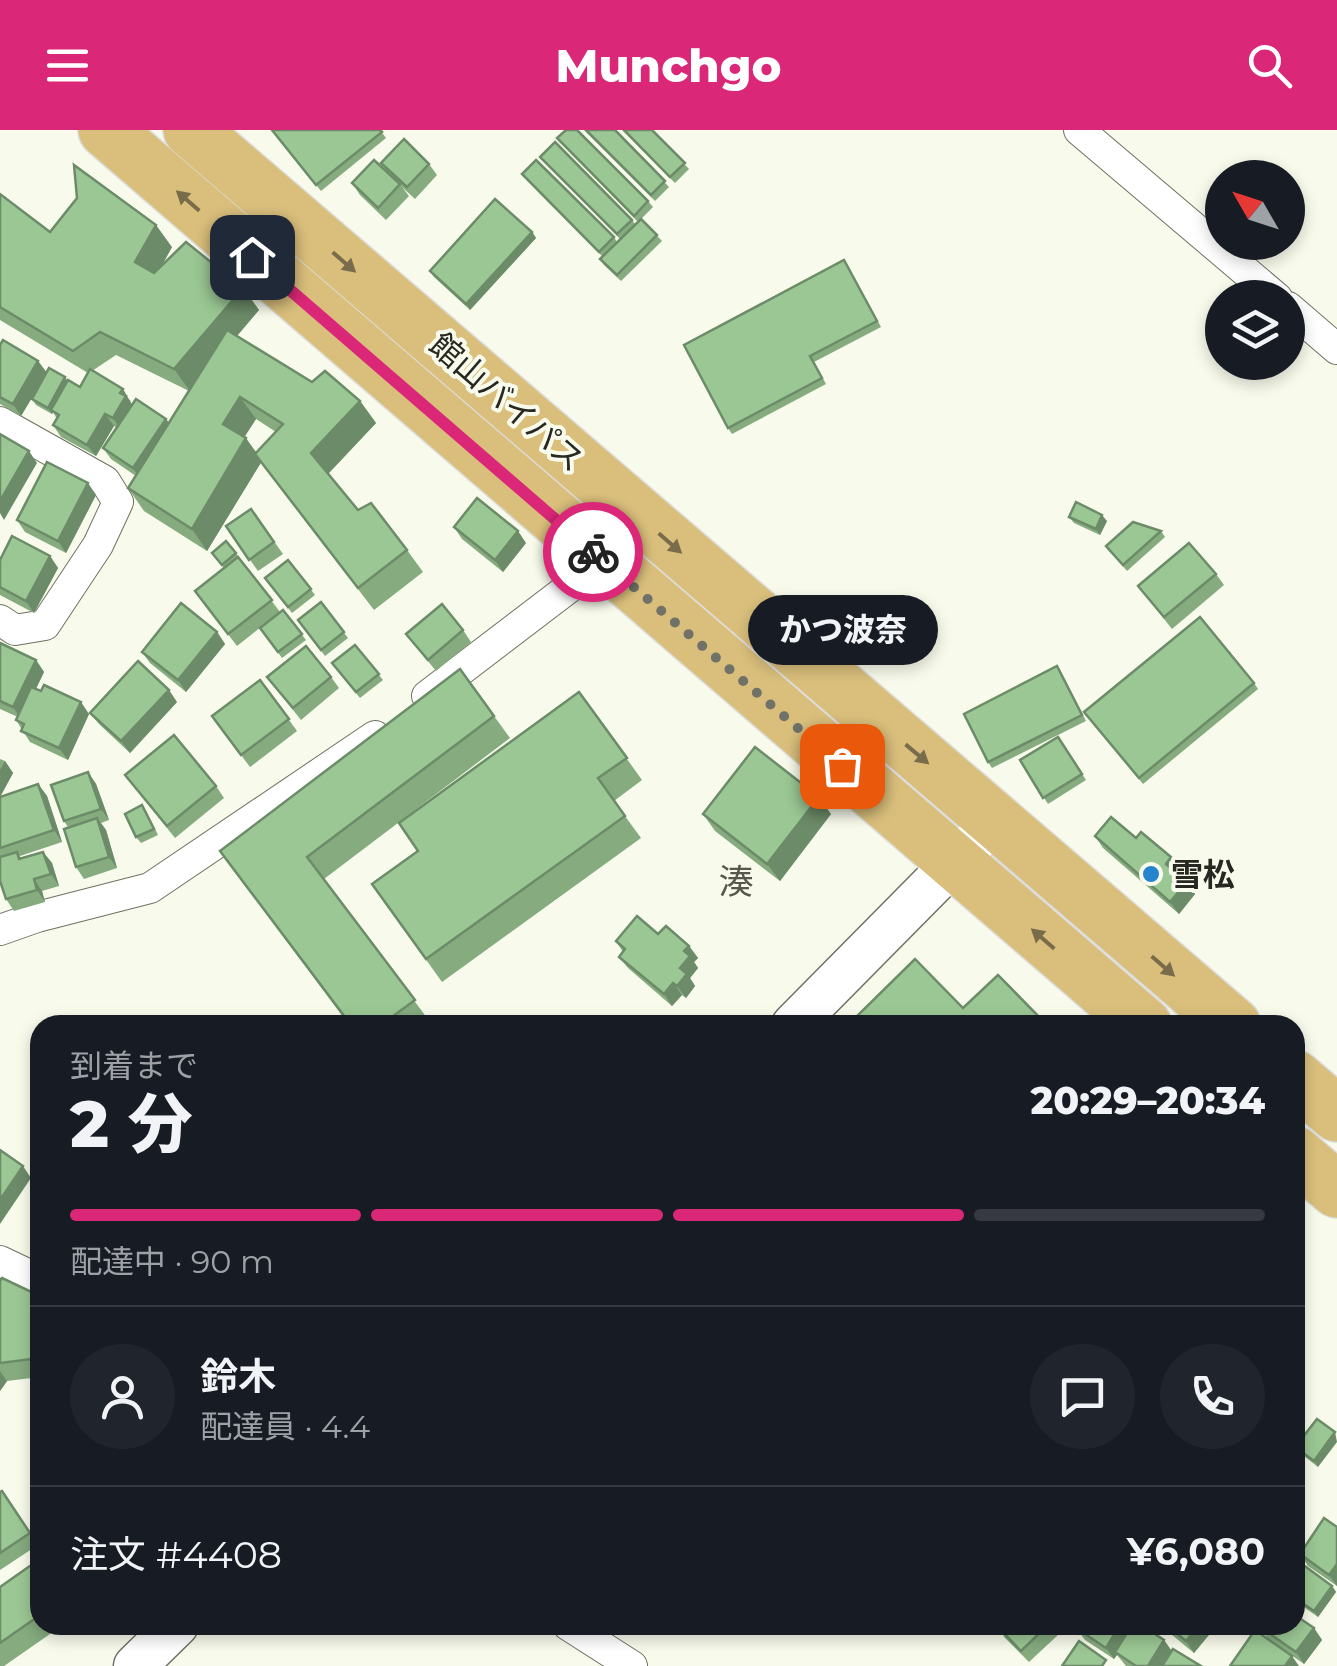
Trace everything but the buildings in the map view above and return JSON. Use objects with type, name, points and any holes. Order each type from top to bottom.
[{"type":"highway","name":"館山バイパス","points":[[106,130],[1132,1015]]},
{"type":"highway","name":"館山バイパス","points":[[190,130],[1221,1015]]},
{"type":"highway","points":[[1305,1087],[1337,1114]]},
{"type":"highway","points":[[1305,1163],[1337,1190]]},
{"type":"street","points":[[1079,130],[1255,280]]},
{"type":"street","points":[[1305,322],[1337,349]]},
{"type":"street","points":[[0,422],[105,482],[118,502],[98,545],[46,624],[16,630],[0,620]]},
{"type":"street","points":[[0,930],[150,888],[371,738],[604,562]]},
{"type":"street","points":[[803,1015],[994,821]]},
{"type":"street","points":[[0,1260],[30,1275]]},
{"type":"street","points":[[135,1666],[168,1635]]},
{"type":"street","points":[[584,1635],[632,1666]]},
{"type":"way so far","points":[[593,552],[842,766]]},
{"type":"place","name":"かつ波奈","points":[[842,766]]},
{"type":"place","name":"雪松","points":[[1151,874]]},
{"type":"district","name":"湊","points":[[736,881]]},
{"type":"route","points":[[252,257],[593,552]]}]
